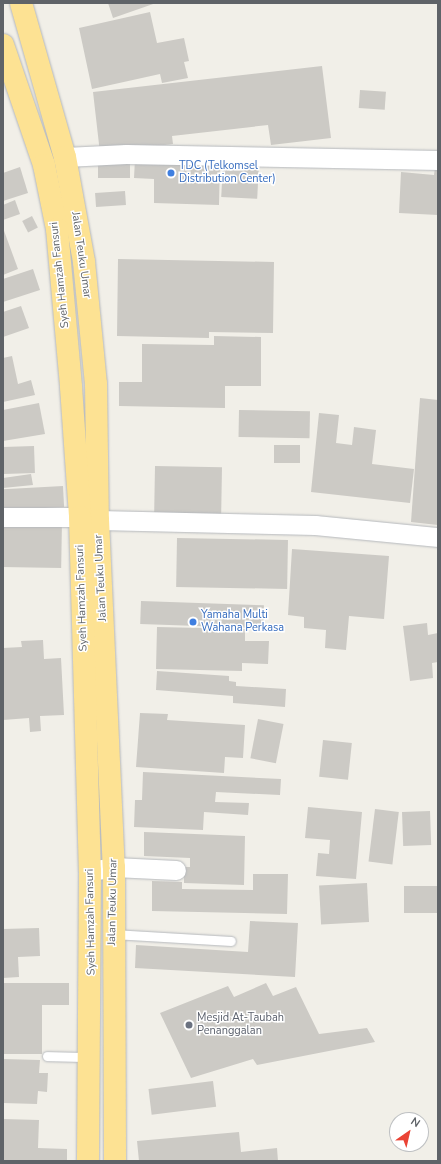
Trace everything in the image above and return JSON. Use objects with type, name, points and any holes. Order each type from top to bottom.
[{"type":"highway","name":"Jalan Teuku Umar","points":[[21,3],[66,157],[84,262],[96,384],[89,519],[114,867],[112,934],[115,1161]]},
{"type":"highway","name":"Syeh Hamzah Fansuri","points":[[3,45],[44,165],[57,229],[89,519],[90,871],[88,1161]]},
{"type":"street","points":[[66,157],[142,154],[438,160]]},
{"type":"street","points":[[3,516],[315,525],[438,537]]},
{"type":"street","points":[[90,871],[114,867],[176,870]]},
{"type":"lane","points":[[112,934],[231,941]]},
{"type":"lane","points":[[47,1056],[89,1057]]},
{"type":"building","points":[[108,3],[156,3],[113,18]]},
{"type":"building","points":[[150,12],[157,43],[184,38],[189,61],[184,62],[188,78],[162,83],[160,74],[92,89],[79,28]]},
{"type":"building","points":[[322,66],[331,138],[271,145],[268,125],[172,136],[173,144],[100,153],[93,92]]},
{"type":"building","points":[[360,90],[386,92],[385,110],[359,108]]},
{"type":"building","points":[[135,159],[220,162],[219,205],[154,203],[154,179],[134,178]]},
{"type":"building","points":[[98,160],[130,160],[130,178],[98,178]]},
{"type":"building","points":[[223,163],[259,165],[257,199],[221,197]]},
{"type":"building","points":[[20,167],[28,193],[3,201],[3,173]]},
{"type":"building","points":[[435,167],[438,167],[438,215],[399,213],[401,172],[434,175]]},
{"type":"building","points":[[125,191],[126,205],[96,207],[95,193]]},
{"type":"building","points":[[15,200],[20,214],[3,220],[3,205]]},
{"type":"building","points":[[32,216],[38,228],[28,233],[22,221]]},
{"type":"building","points":[[3,228],[18,269],[3,275]]},
{"type":"building","points":[[118,259],[274,262],[273,333],[209,332],[209,338],[117,336]]},
{"type":"building","points":[[33,269],[40,290],[3,302],[3,279]]},
{"type":"building","points":[[21,306],[29,328],[3,337],[3,312]]},
{"type":"building","points":[[214,336],[261,337],[261,386],[225,386],[225,408],[119,406],[119,382],[142,382],[142,344],[214,345]]},
{"type":"building","points":[[12,356],[18,384],[31,380],[35,395],[3,402],[3,358]]},
{"type":"building","points":[[420,398],[438,400],[438,525],[411,522]]},
{"type":"building","points":[[39,403],[45,434],[3,441],[3,410]]},
{"type":"building","points":[[239,410],[310,411],[310,438],[239,437]]},
{"type":"building","points":[[319,413],[339,415],[336,443],[352,445],[354,427],[376,430],[372,464],[414,469],[410,503],[311,492]]},
{"type":"building","points":[[274,445],[300,445],[300,463],[274,463]]},
{"type":"building","points":[[34,446],[35,473],[4,474],[3,447]]},
{"type":"building","points":[[155,466],[222,467],[221,516],[154,515]]},
{"type":"building","points":[[31,474],[33,485],[3,488],[3,478]]},
{"type":"building","points":[[63,486],[64,507],[4,510],[3,489]]},
{"type":"building","points":[[3,520],[62,521],[61,568],[3,567]]},
{"type":"building","points":[[177,538],[288,540],[287,589],[176,587]]},
{"type":"building","points":[[292,549],[389,556],[384,619],[349,616],[346,650],[325,648],[326,630],[304,628],[304,617],[288,615]]},
{"type":"building","points":[[141,601],[264,605],[263,628],[140,624]]},
{"type":"building","points":[[427,623],[428,635],[438,633],[438,662],[432,663],[433,678],[410,681],[403,626]]},
{"type":"building","points":[[157,627],[245,629],[245,641],[269,641],[268,664],[242,663],[242,671],[156,669]]},
{"type":"building","points":[[43,640],[44,659],[61,658],[64,715],[40,716],[41,731],[30,732],[29,718],[3,720],[3,648],[22,647],[21,641]]},
{"type":"building","points":[[157,671],[229,676],[229,681],[236,682],[236,686],[286,689],[285,707],[233,703],[233,696],[156,690]]},
{"type":"building","points":[[140,713],[168,714],[167,720],[245,725],[243,758],[225,757],[224,773],[136,767]]},
{"type":"building","points":[[258,719],[284,724],[276,763],[250,758]]},
{"type":"building","points":[[323,740],[352,743],[348,780],[319,777]]},
{"type":"building","points":[[143,772],[281,779],[280,795],[216,792],[215,802],[249,803],[248,815],[204,812],[203,830],[134,827],[135,800],[142,800]]},
{"type":"building","points":[[308,807],[362,812],[356,879],[316,876],[318,853],[329,854],[330,840],[305,838]]},
{"type":"building","points":[[375,809],[399,812],[392,865],[369,862]]},
{"type":"building","points":[[430,811],[431,845],[403,846],[402,812]]},
{"type":"building","points":[[144,832],[245,836],[244,885],[184,883],[184,867],[190,867],[190,858],[144,856]]},
{"type":"building","points":[[253,874],[288,874],[287,914],[152,911],[152,881],[182,882],[182,889],[253,890]]},
{"type":"building","points":[[367,883],[369,922],[321,924],[319,886]]},
{"type":"building","points":[[404,886],[438,886],[438,913],[404,913]]},
{"type":"building","points":[[250,921],[298,923],[295,977],[135,968],[136,945],[248,952]]},
{"type":"building","points":[[39,928],[40,956],[18,957],[19,977],[3,978],[3,929]]},
{"type":"building","points":[[3,983],[69,983],[69,1005],[42,1005],[42,1054],[3,1054]]},
{"type":"building","points":[[266,983],[273,996],[296,987],[319,1034],[367,1028],[375,1042],[257,1065],[253,1059],[191,1078],[160,1013],[228,986],[234,997]]},
{"type":"building","points":[[3,1059],[40,1060],[39,1073],[48,1073],[47,1092],[38,1091],[37,1104],[3,1103]]},
{"type":"building","points":[[213,1081],[216,1107],[152,1115],[148,1089]]},
{"type":"building","points":[[3,1119],[39,1120],[38,1148],[67,1149],[67,1161],[3,1161]]},
{"type":"building","points":[[239,1132],[241,1152],[277,1148],[278,1161],[139,1161],[137,1141]]},
{"type":"place","name":"TDC (Telkomsel Distribution Center)","points":[[171,173]]},
{"type":"place","name":"Yamaha Multi Wahana Perkasa","points":[[193,622]]},
{"type":"place","name":"Mesjid At-Taubah Penanggalan","points":[[189,1025]]}]
